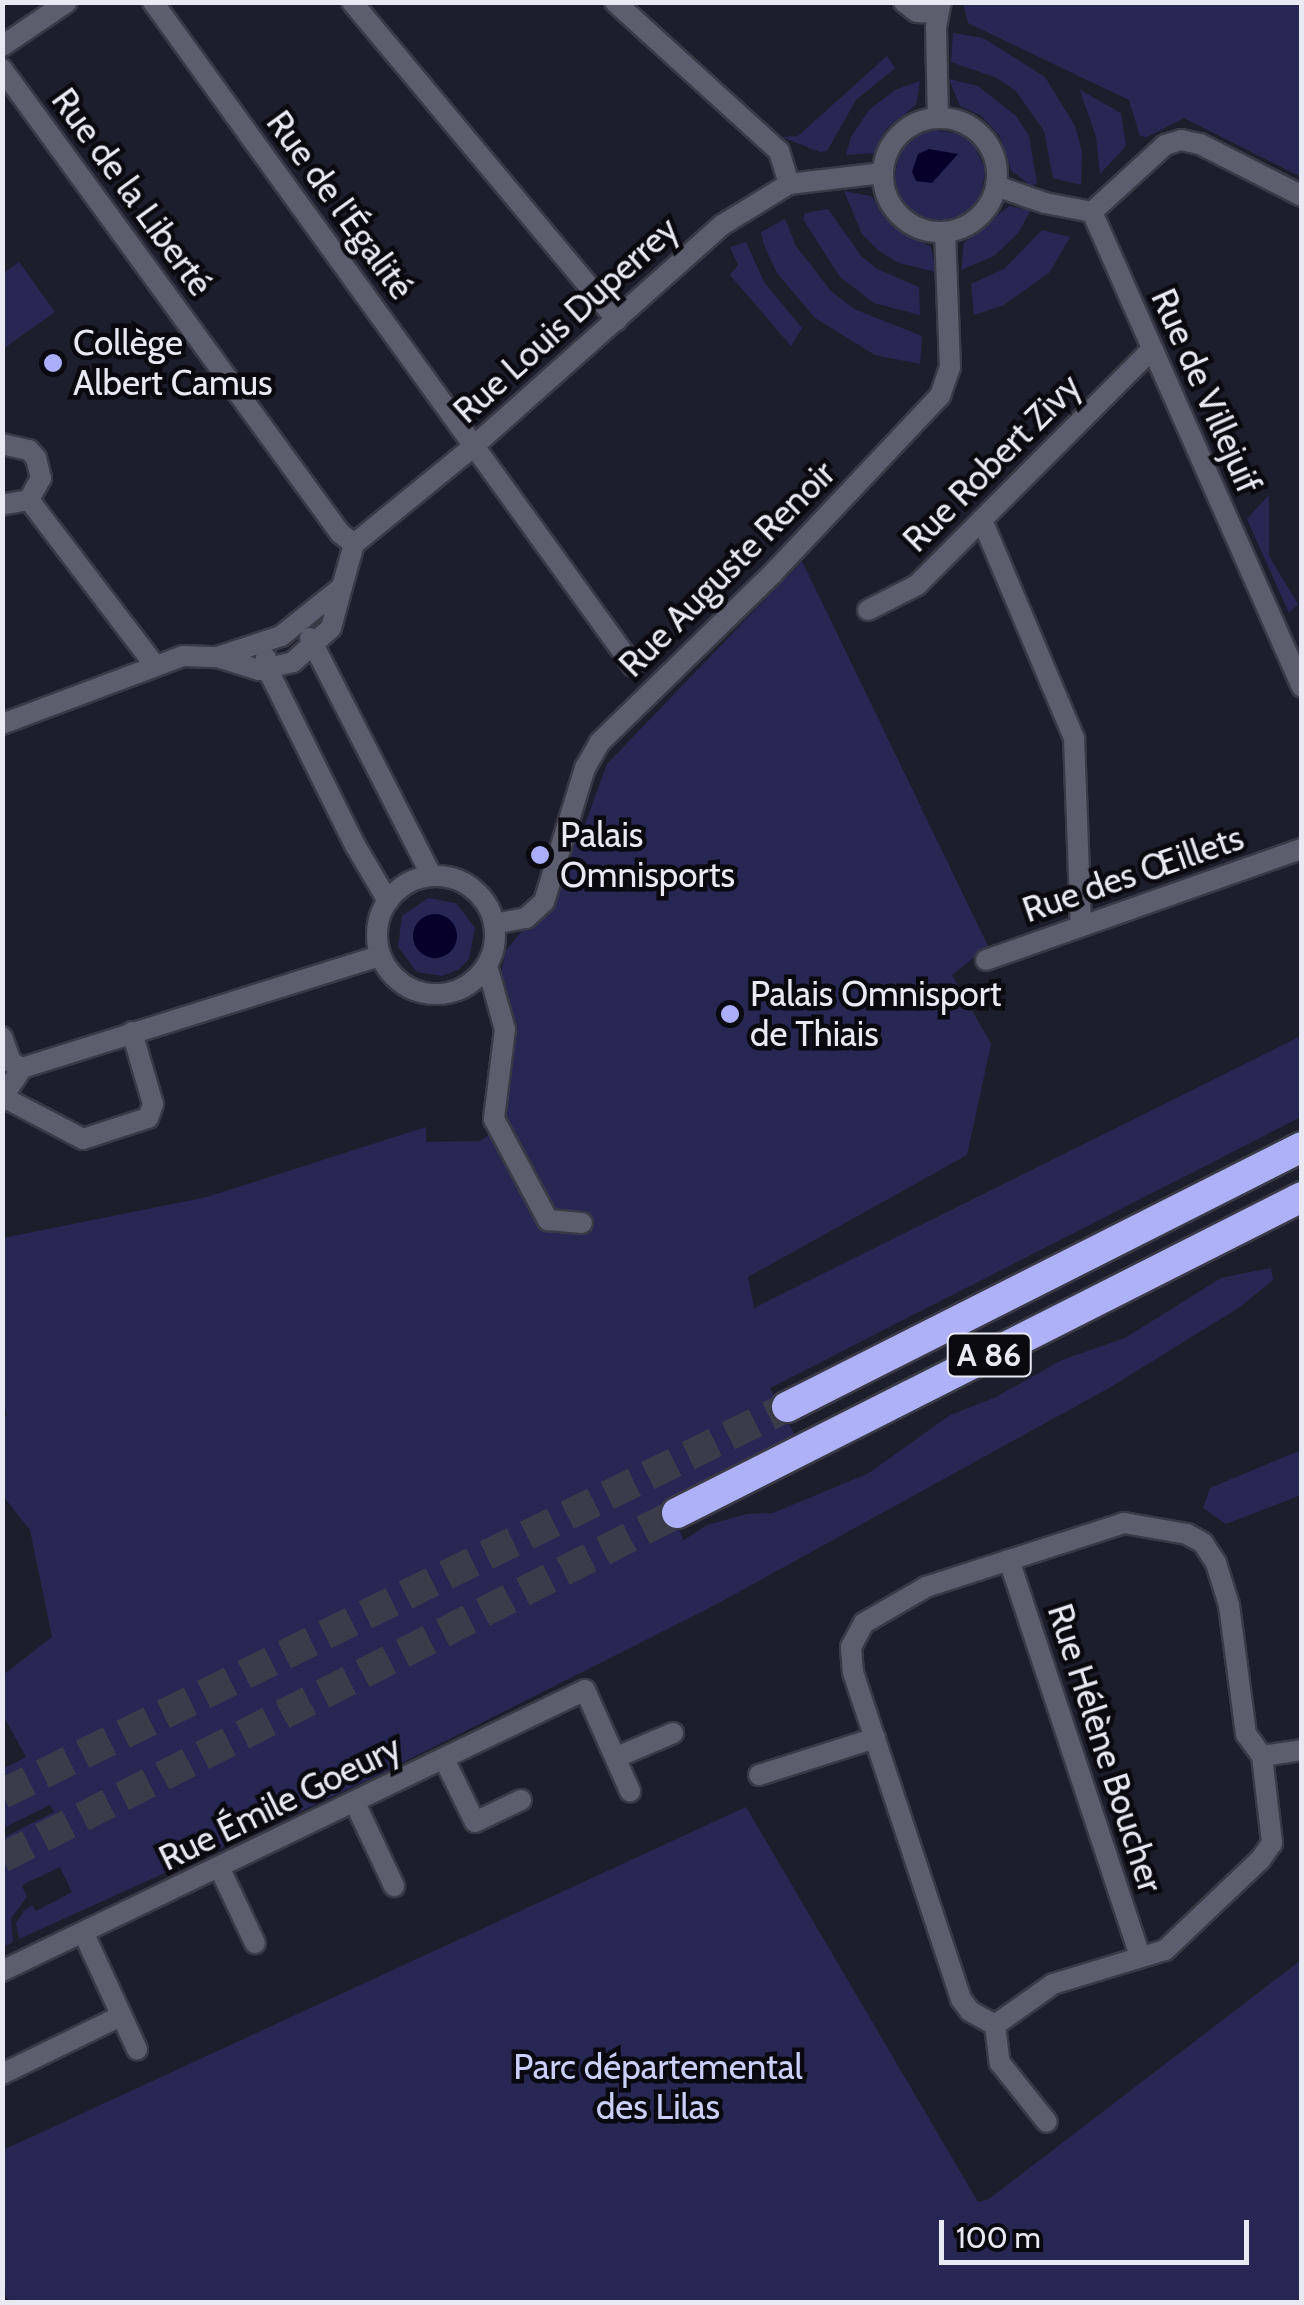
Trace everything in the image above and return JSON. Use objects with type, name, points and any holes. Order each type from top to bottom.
[{"type":"highway","name":"A 86","points":[[787,1407],[1302,1147]]},
{"type":"highway","name":"A 86","points":[[677,1513],[1302,1196]]},
{"type":"street","points":[[2,46],[68,2]]},
{"type":"street","name":"Rue de l'Égalité","points":[[154,2],[633,666]]},
{"type":"street","points":[[352,2],[616,320]]},
{"type":"street","points":[[616,2],[778,151],[789,184]]},
{"type":"street","points":[[904,2],[918,12],[940,8],[938,117]]},
{"type":"street","name":"Rue de la Liberté","points":[[2,69],[340,533],[354,544]]},
{"type":"street","points":[[938,117],[967,124],[982,135],[997,168],[996,186],[978,218],[945,232],[908,223],[894,210],[882,173],[896,137],[912,125],[938,117]]},
{"type":"street","points":[[996,186],[1044,203],[1092,212],[1165,145],[1181,140],[1200,144],[1302,196]]},
{"type":"street","name":"Rue Louis Duperrey","points":[[354,544],[474,446],[722,225],[789,184],[882,173]]},
{"type":"street","name":"Rue de Villejuif","points":[[1092,212],[1302,687]]},
{"type":"street","name":"Rue Auguste Renoir","points":[[494,924],[530,916],[544,902],[585,768],[600,742],[773,573],[940,396],[950,366],[945,232]]},
{"type":"street","name":"Rue Robert Zivy","points":[[868,610],[912,589],[1152,349]]},
{"type":"street","points":[[2,444],[20,445],[36,458],[41,478],[30,500]]},
{"type":"street","points":[[2,505],[30,500]]},
{"type":"street","points":[[30,500],[154,664]]},
{"type":"street","points":[[982,520],[1074,738],[1081,926]]},
{"type":"street","points":[[217,657],[242,668],[268,670],[293,662],[316,646],[337,618],[354,544]]},
{"type":"street","points":[[2,724],[154,664],[183,656],[217,657],[264,644],[301,624],[342,588]]},
{"type":"street","points":[[301,624],[316,646],[432,876]]},
{"type":"street","points":[[264,644],[268,670],[354,845],[388,901]]},
{"type":"street","name":"Rue des Œillets","points":[[986,960],[1302,849]]},
{"type":"street","points":[[487,966],[478,978],[453,993],[422,994],[404,986],[380,956],[378,922],[388,901],[407,884],[432,876],[455,879],[474,890],[494,924],[487,966],[505,1029],[494,1119],[548,1220],[582,1223]]},
{"type":"street","points":[[132,1032],[152,1104],[148,1118],[83,1138],[3,1097],[22,1068],[132,1032],[380,956]]},
{"type":"street","points":[[2,1036],[11,1062],[22,1068]]},
{"type":"street","points":[[995,2025],[1053,1984],[1165,1950],[1260,1860],[1272,1843],[1262,1756],[1246,1734],[1229,1605],[1216,1563],[1204,1543],[1160,1526],[1124,1522],[926,1586],[864,1623],[851,1647],[853,1672],[961,2000],[995,2025],[1000,2063],[1047,2122]]},
{"type":"street","name":"Rue Hélène Boucher","points":[[1009,1560],[1140,1957]]},
{"type":"street","name":"Rue Émile Goeury","points":[[2,1971],[585,1690],[617,1756]]},
{"type":"street","points":[[630,1792],[617,1756],[673,1733]]},
{"type":"street","points":[[758,1775],[875,1738]]},
{"type":"street","points":[[1262,1756],[1302,1750]]},
{"type":"street","points":[[444,1758],[476,1822],[521,1800]]},
{"type":"street","points":[[355,1803],[394,1886]]},
{"type":"street","points":[[220,1869],[254,1943]]},
{"type":"street","points":[[84,1934],[136,2049]]},
{"type":"street","points":[[2,2074],[121,2016]]},
{"type":"green space","points":[[963,3],[1301,3],[1301,177],[1184,118],[1147,137],[1140,136],[1129,100],[968,23]]},
{"type":"green space","points":[[953,33],[983,38],[1045,77],[1075,126],[1082,152],[1081,185],[1053,178],[1044,131],[1016,91],[995,77],[951,62]]},
{"type":"green space","points":[[887,56],[895,68],[856,100],[827,151],[820,152],[782,137],[798,136]]},
{"type":"green space","points":[[949,79],[978,86],[1016,116],[1029,136],[1037,183],[1031,186],[1011,170],[1000,136],[980,115],[960,106]]},
{"type":"green space","points":[[920,81],[916,105],[886,129],[874,153],[846,155],[851,137],[869,110],[895,90]]},
{"type":"green space","points":[[1080,90],[1121,113],[1126,146],[1100,174],[1096,137]]},
{"type":"green space","points":[[932,130],[961,134],[973,143],[986,170],[980,198],[959,218],[944,222],[930,221],[906,207],[894,182],[899,154],[919,134]]},
{"type":"green space","points":[[844,191],[871,196],[897,229],[931,247],[936,272],[899,263],[879,251],[862,234]]},
{"type":"green space","points":[[1009,206],[1031,210],[1018,233],[994,256],[961,270],[964,243]]},
{"type":"green space","points":[[828,209],[861,256],[877,269],[919,287],[920,315],[874,303],[840,277],[803,219],[805,213]]},
{"type":"green space","points":[[785,219],[796,246],[831,291],[854,309],[922,336],[920,364],[875,355],[815,318],[777,273],[764,245],[761,232]]},
{"type":"green space","points":[[1042,230],[1070,237],[1050,272],[1004,305],[974,315],[971,284],[1004,269]]},
{"type":"green space","points":[[746,242],[764,282],[802,328],[791,346],[730,275],[738,265],[730,247]]},
{"type":"green space","points":[[19,262],[55,312],[3,349],[3,274]]},
{"type":"green space","points":[[1269,495],[1269,556],[1298,604],[1289,613],[1247,519]]},
{"type":"green space","points":[[802,561],[988,946],[952,975],[991,1044],[967,1155],[748,1277],[754,1308],[1301,1036],[1301,1117],[770,1388],[800,1445],[667,1508],[684,1540],[707,1525],[747,1514],[773,1513],[869,1473],[950,1415],[994,1398],[1062,1360],[1125,1338],[1221,1278],[1271,1268],[1273,1280],[1240,1307],[1109,1388],[715,1605],[370,1779],[209,1854],[201,1841],[169,1871],[19,1939],[16,1923],[24,1911],[32,1905],[36,1911],[72,1892],[60,1867],[26,1883],[22,1886],[27,1897],[11,1918],[13,1942],[3,1947],[3,1838],[54,1812],[50,1805],[3,1828],[3,1769],[26,1757],[3,1715],[3,1675],[52,1637],[30,1530],[3,1496],[2,1414],[7,1416],[2,1396],[3,1238],[207,1197],[426,1127],[426,1142],[480,1141],[501,1127],[504,1071],[516,1024],[500,978],[506,950],[523,930],[549,913],[573,836],[583,830],[607,764]]},
{"type":"green space","points":[[428,898],[456,903],[475,928],[469,959],[458,970],[442,976],[417,972],[398,947],[402,916]],"holes":[[[439,914],[455,926],[439,958],[433,959],[414,944],[418,922]]]},
{"type":"green space","points":[[1301,1450],[1301,1495],[1226,1524],[1203,1508],[1210,1488]]},
{"type":"green space","name":"Parc départemental des Lilas","points":[[746,1807],[978,2202],[989,2199],[1301,1960],[1301,2302],[10,2302],[2,2289],[3,2150]]},
{"type":"shaded area","points":[[929,149],[958,154],[932,183],[916,181],[912,172],[918,154]]},
{"type":"shaded area","points":[[435,914],[451,920],[457,936],[451,952],[435,958],[419,952],[413,936],[419,920]]},
{"type":"tunnel","points":[[2,1794],[787,1407]]},
{"type":"tunnel","points":[[2,1858],[677,1513]]},
{"type":"place","name":"Collège Albert Camus","points":[[53,363]]},
{"type":"place","name":"Palais Omnisports","points":[[540,855]]},
{"type":"place","name":"Palais Omnisport de Thiais","points":[[730,1014]]}]
